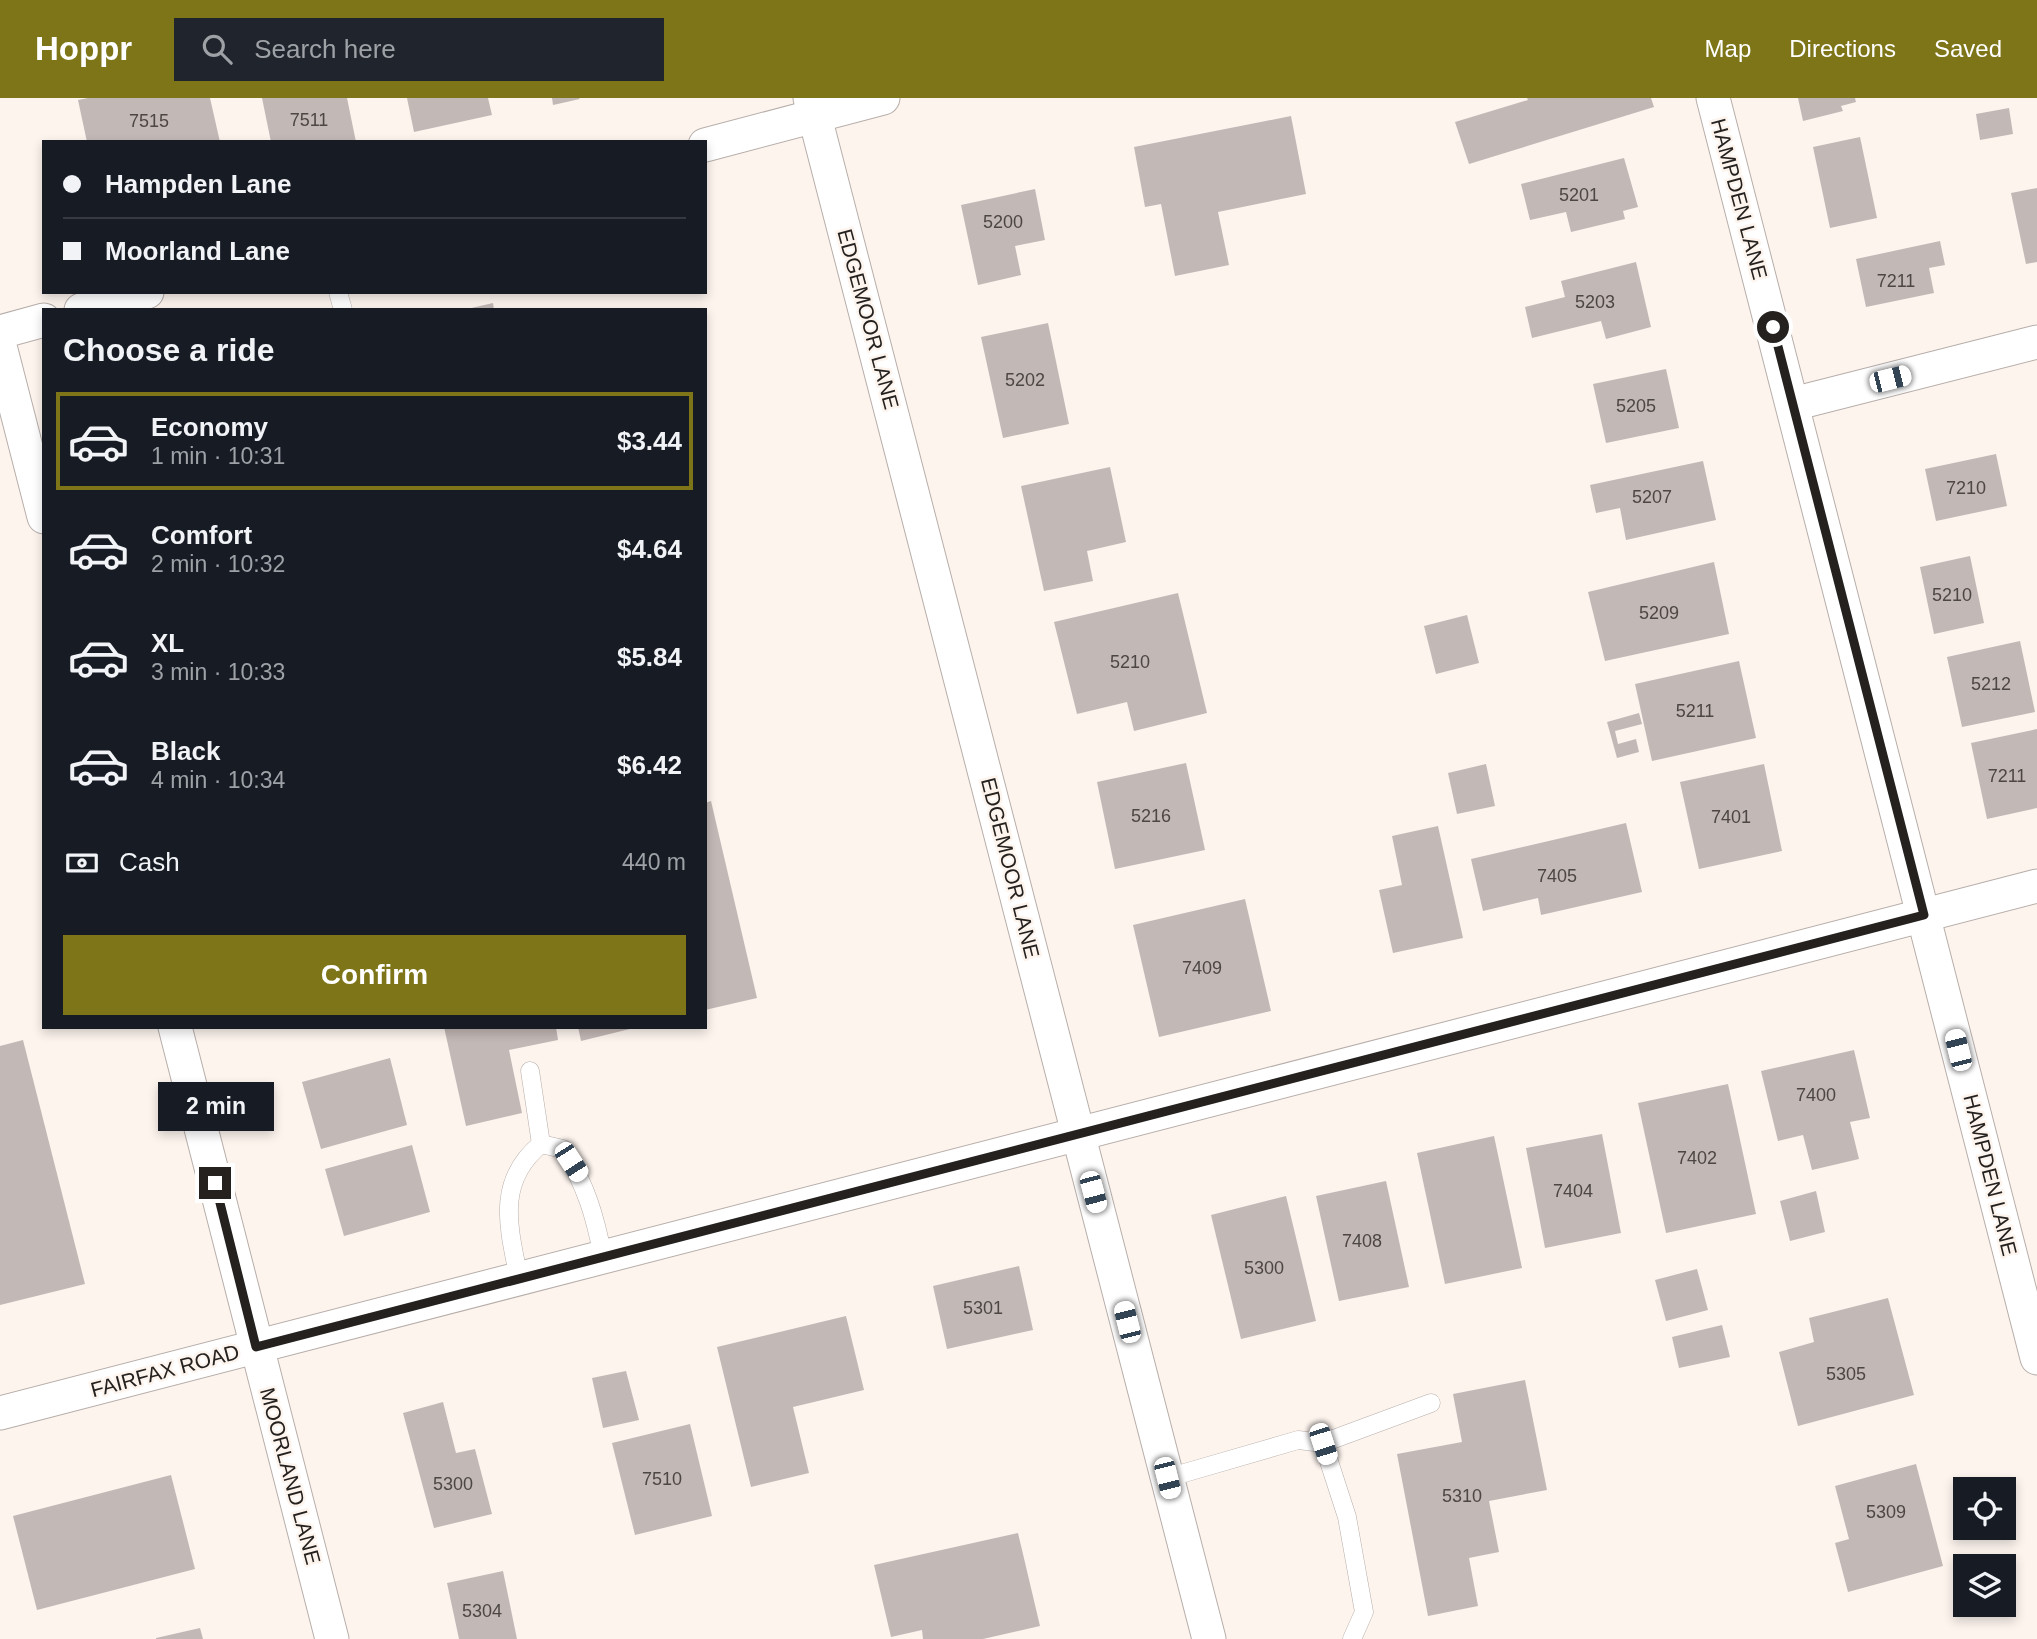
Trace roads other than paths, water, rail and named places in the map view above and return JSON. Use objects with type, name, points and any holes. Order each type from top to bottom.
[{"type":"street","points":[[707,144],[812,107],[883,98]]},
{"type":"street","name":"HAMPDEN LANE","points":[[1713,98],[2037,1358]]},
{"type":"street","name":"EDGEMOOR LANE","points":[[812,107],[1209,1639]]},
{"type":"street","points":[[88,308],[140,294]]},
{"type":"street","points":[[0,331],[42,320]]},
{"type":"street","points":[[1793,404],[2037,342]]},
{"type":"street","points":[[0,346],[42,509]]},
{"type":"street","name":"FAIRFAX ROAD","points":[[0,1413],[2037,886]]},
{"type":"street","name":"MOORLAND LANE","points":[[176,1029],[332,1639]]},
{"type":"lane","points":[[530,1071],[541,1144]]},
{"type":"lane","points":[[541,1144],[563,1149],[579,1175],[592,1209],[603,1257]]},
{"type":"lane","points":[[519,1279],[508,1224],[512,1183],[525,1157],[541,1144]]},
{"type":"lane","points":[[1167,1478],[1298,1440],[1323,1444],[1431,1403]]},
{"type":"lane","points":[[1323,1444],[1347,1517],[1364,1612],[1352,1639]]}]
